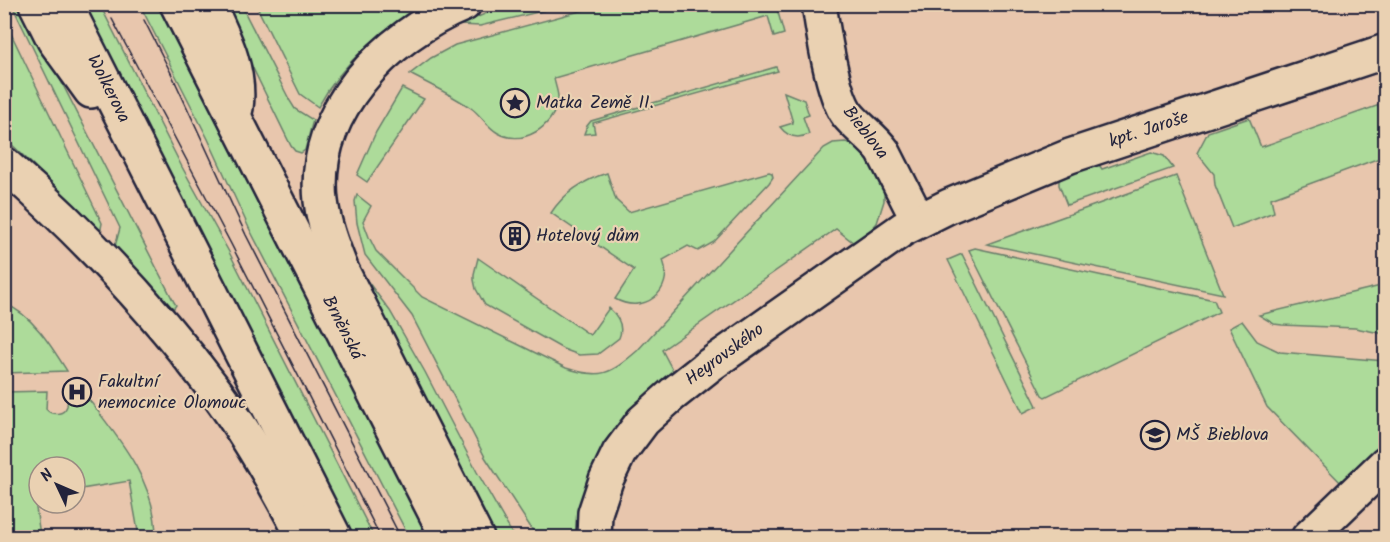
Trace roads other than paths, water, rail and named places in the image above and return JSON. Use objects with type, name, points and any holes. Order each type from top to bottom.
[{"type":"main road","points":[[36,4],[54,40],[151,173],[334,537]]},
{"type":"main road","name":"Wolkerova","points":[[65,4],[151,173]]},
{"type":"main road","points":[[177,4],[235,118]]},
{"type":"main road","points":[[208,4],[235,68],[238,91],[235,118]]},
{"type":"main road","points":[[464,4],[413,32],[373,65],[360,79],[339,112],[326,145],[320,184],[325,224],[342,271],[477,537]]},
{"type":"main road","name":"Bieblova","points":[[819,4],[824,37],[840,100],[849,116],[883,151],[918,220]]},
{"type":"main road","name":"kpt. Jaroše","points":[[918,220],[1070,156],[1386,51]]},
{"type":"main road","name":"Brněnská","points":[[235,118],[448,537]]},
{"type":"main road","points":[[4,164],[66,222],[158,317],[219,395],[275,484],[304,537]]},
{"type":"main road","name":"Heyrovského","points":[[594,537],[595,513],[606,480],[619,453],[643,421],[708,367],[879,244],[918,220]]},
{"type":"main road","points":[[1308,537],[1386,462]]},
{"type":"tram line","points":[[112,19],[231,244],[381,538]]},
{"type":"tram line","points":[[144,20],[246,235],[401,538]]},
{"type":"place","name":"Matka Země II.","points":[[515,103]]},
{"type":"place","name":"Hotelový dům","points":[[515,236]]},
{"type":"place","name":"Fakultní nemocnice Olomouc","points":[[77,392]]},
{"type":"place","name":"MŠ Bieblova","points":[[1155,435]]}]
